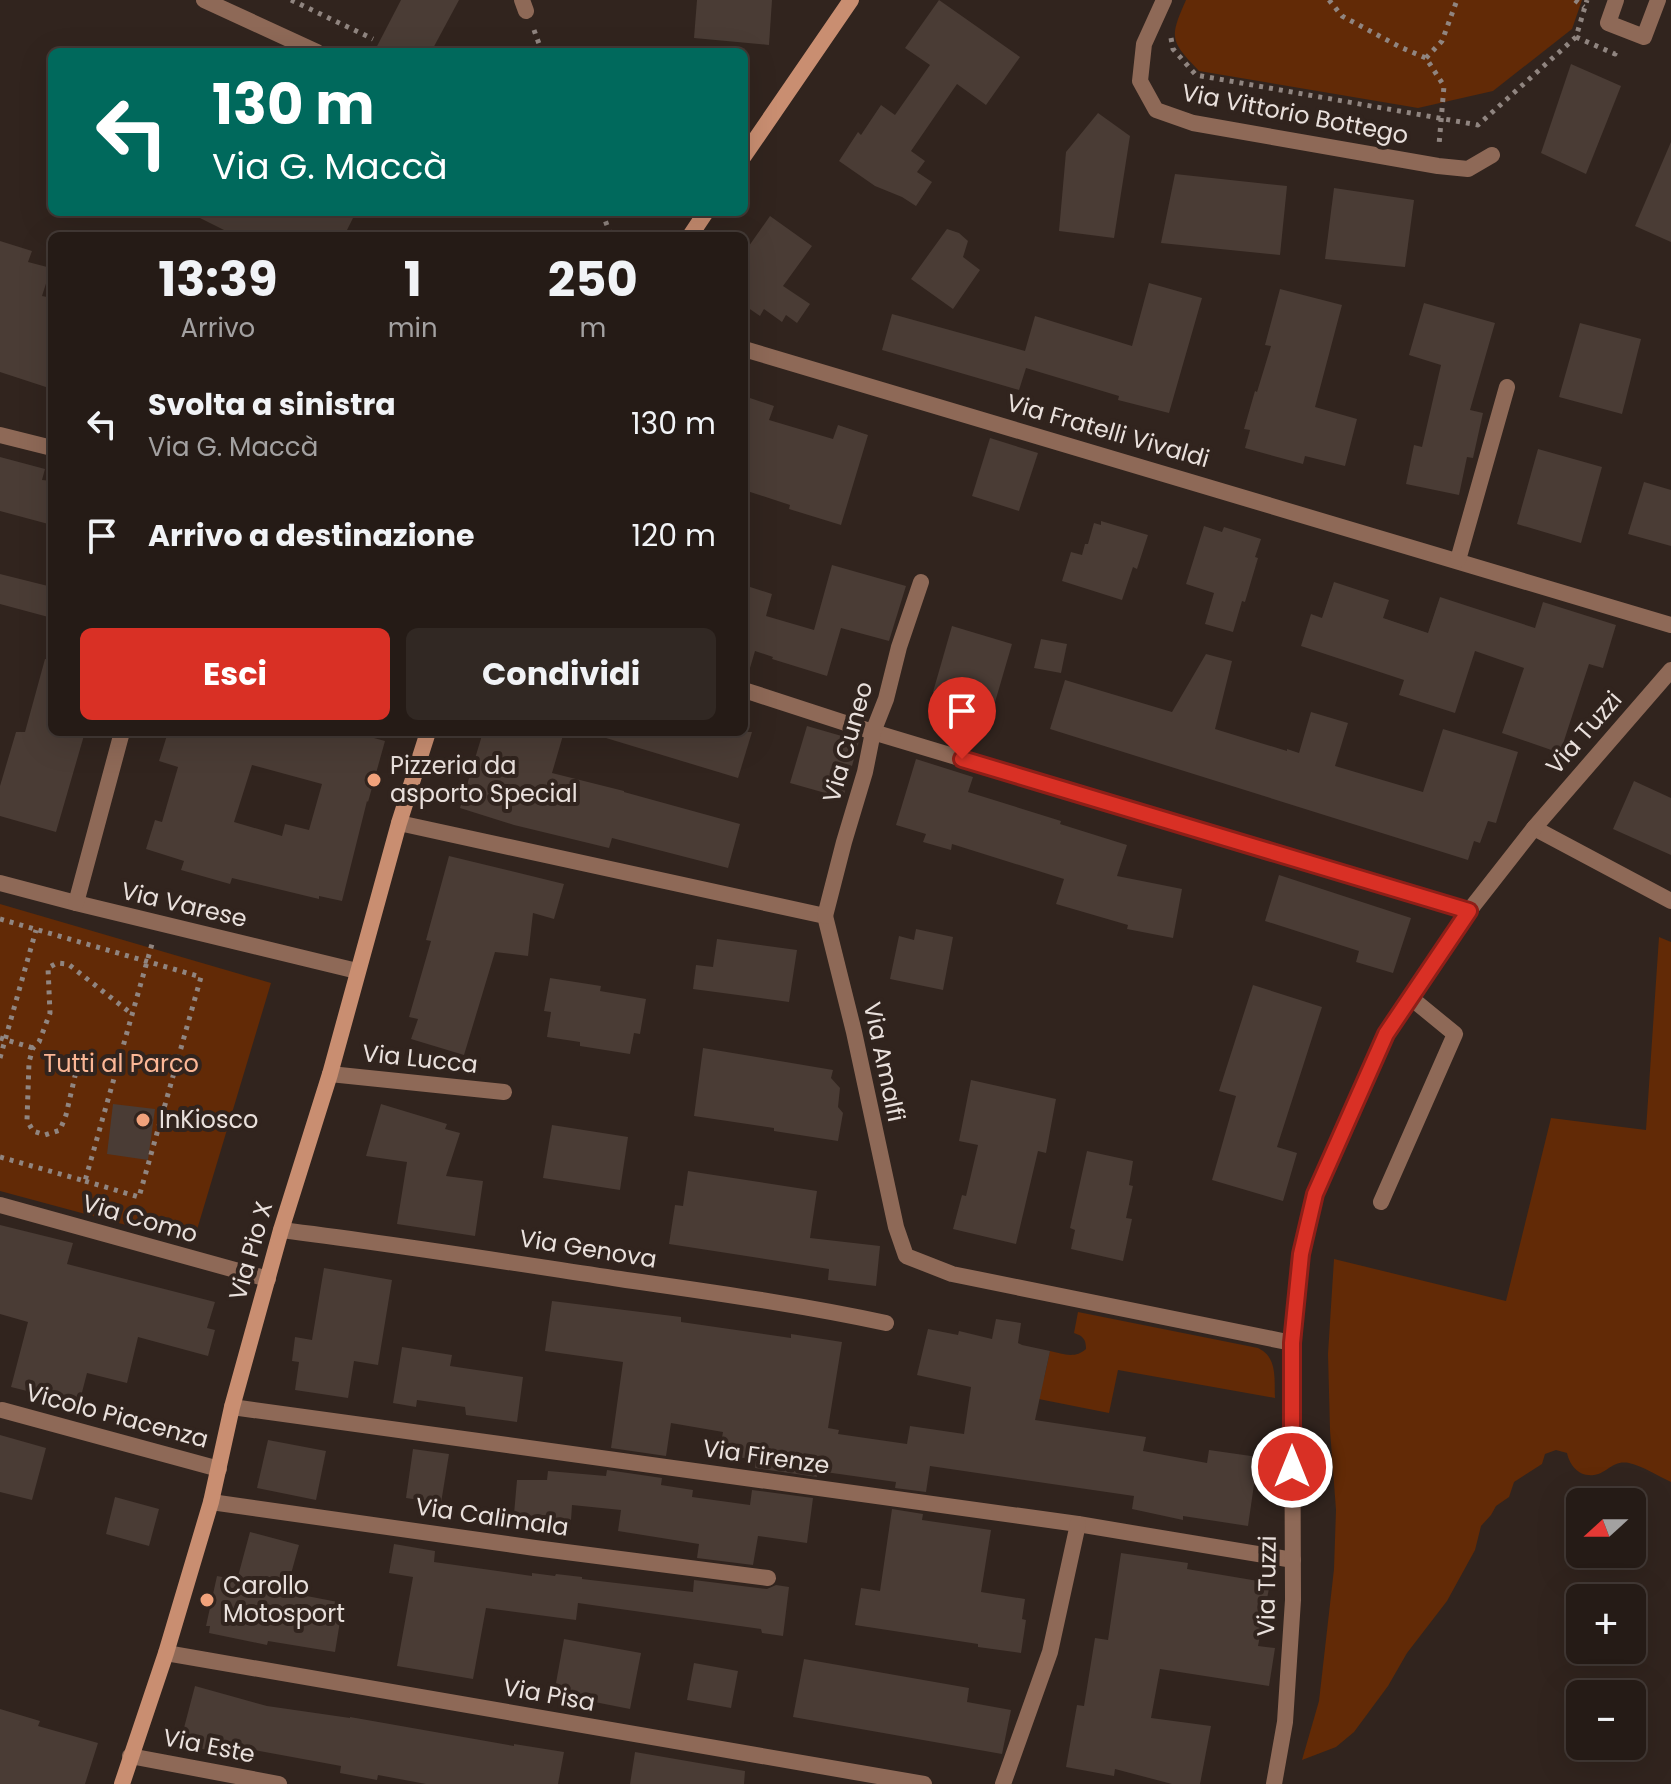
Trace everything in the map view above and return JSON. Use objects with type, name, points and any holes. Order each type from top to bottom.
[{"type":"street","points":[[204,0],[308,48]]},
{"type":"street","points":[[748,150],[851,0]]},
{"type":"street","name":"Via Vittorio Bottego","points":[[1164,0],[1144,44],[1140,81],[1156,110],[1193,123],[1438,166],[1468,169],[1492,155]]},
{"type":"street","points":[[1616,0],[1608,23],[1644,37],[1658,0]]},
{"type":"street","name":"Via Fratelli Vivaldi","points":[[748,350],[1671,625]]},
{"type":"street","points":[[1458,560],[1507,387]]},
{"type":"street","points":[[0,435],[48,447]]},
{"type":"street","name":"Via Cuneo","points":[[825,916],[873,732],[921,582]]},
{"type":"street","name":"Via Tuzzi","points":[[1274,1784],[1285,1722],[1293,1600],[1292,1343],[1301,1254],[1315,1194],[1386,1034],[1469,911],[1534,828],[1671,670]]},
{"type":"street","points":[[748,691],[873,732],[1469,911]]},
{"type":"street","points":[[76,903],[121,736]]},
{"type":"street","name":"Via Pio X","points":[[122,1784],[166,1653],[211,1502],[232,1407],[281,1230],[330,1074],[399,823],[427,736]]},
{"type":"street","points":[[399,823],[825,916]]},
{"type":"street","points":[[1534,828],[1671,901]]},
{"type":"street","name":"Via Varese","points":[[0,883],[357,971]]},
{"type":"street","name":"Via Amalfi","points":[[825,916],[851,1019],[896,1227],[906,1256],[952,1274],[1292,1343]]},
{"type":"street","points":[[1381,1202],[1455,1034],[1411,998]]},
{"type":"street","name":"Via Lucca","points":[[330,1074],[504,1092]]},
{"type":"street","name":"Via Como","points":[[0,1205],[268,1279]]},
{"type":"street","name":"Via Genova","points":[[281,1230],[403,1245],[886,1323]]},
{"type":"street","name":"Via Firenze","points":[[232,1407],[1078,1524],[1293,1560]]},
{"type":"street","name":"Vicolo Piacenza","points":[[2,1410],[219,1469]]},
{"type":"street","name":"Via Calimala","points":[[211,1502],[768,1578]]},
{"type":"street","points":[[1003,1784],[1050,1652],[1078,1524]]},
{"type":"street","name":"Via Pisa","points":[[166,1653],[924,1784]]},
{"type":"street","name":"Via Este","points":[[130,1756],[279,1784]]},
{"type":"path","points":[[291,0],[373,39]]},
{"type":"path","points":[[1329,0],[1342,16],[1426,58],[1444,86],[1438,166]]},
{"type":"path","points":[[1426,58],[1442,41],[1457,0]]},
{"type":"path","points":[[1170,30],[1173,49],[1196,75],[1478,125],[1576,37],[1586,3],[1575,0]]},
{"type":"path","points":[[0,919],[201,977],[139,1197],[0,1157]]},
{"type":"path","points":[[85,1181],[158,923]]},
{"type":"path","points":[[0,1058],[36,930]]},
{"type":"path","points":[[78,1063],[64,1124],[60,1130],[45,1135],[33,1131],[27,1120],[29,1062],[50,1013],[48,968],[57,963],[68,964],[132,1014]]},
{"type":"path","points":[[3,1039],[33,1048]]},
{"type":"path","points":[[55,1058],[116,1071]]},
{"type":"green space","points":[[1186,0],[1582,0],[1572,29],[1493,91],[1418,108],[1199,71],[1182,53],[1175,38]]},
{"type":"green space","name":"Tutti al Parco","points":[[0,904],[271,983],[193,1243],[0,1191]]},
{"type":"green space","points":[[1659,937],[1671,942],[1671,1482],[1629,1463],[1618,1463],[1594,1475],[1584,1474],[1573,1466],[1567,1453],[1556,1450],[1545,1454],[1542,1464],[1514,1482],[1509,1497],[1496,1506],[1481,1526],[1475,1550],[1447,1601],[1407,1653],[1388,1686],[1354,1732],[1336,1747],[1302,1760],[1319,1701],[1334,1569],[1336,1510],[1328,1354],[1334,1259],[1506,1301],[1551,1118],[1646,1130]]},
{"type":"green space","points":[[1078,1312],[1258,1348],[1272,1363],[1275,1398],[1118,1370],[1109,1413],[1009,1393],[1021,1374],[1044,1378],[1050,1351],[1073,1355],[1086,1349],[1083,1338],[1074,1333]]},
{"type":"building","points":[[401,0],[459,0],[433,48],[376,48]]},
{"type":"building","points":[[697,0],[772,0],[769,45],[694,38]]},
{"type":"building","points":[[939,0],[1020,57],[986,105],[957,84],[911,151],[925,161],[917,172],[932,182],[916,206],[875,186],[839,161],[881,105],[895,115],[930,65],[905,48]]},
{"type":"building","points":[[1571,64],[1621,86],[1586,174],[1541,153]]},
{"type":"building","points":[[1098,113],[1130,136],[1114,238],[1059,231],[1066,152]]},
{"type":"building","points":[[1671,142],[1671,242],[1635,226]]},
{"type":"building","points":[[1175,174],[1287,186],[1280,255],[1161,243]]},
{"type":"building","points":[[1334,188],[1414,200],[1405,267],[1325,259]]},
{"type":"building","points":[[196,216],[354,216],[346,232],[228,232]]},
{"type":"building","points":[[770,216],[812,246],[783,286],[810,304],[797,323],[786,315],[782,322],[764,309],[760,316],[748,308],[748,247]]},
{"type":"building","points":[[947,229],[959,233],[968,241],[963,257],[980,270],[953,309],[911,279]]},
{"type":"building","points":[[0,241],[32,251],[28,262],[48,267],[42,296],[48,297],[48,388],[0,372]]},
{"type":"building","points":[[1149,283],[1202,298],[1169,413],[1118,400],[1119,396],[1026,368],[1019,390],[882,350],[892,314],[1025,351],[1035,316],[1132,346]]},
{"type":"building","points":[[1280,289],[1342,305],[1315,407],[1357,419],[1345,466],[1305,456],[1303,464],[1245,448],[1250,430],[1244,429],[1271,346],[1265,345]]},
{"type":"building","points":[[1424,303],[1495,323],[1470,410],[1483,413],[1473,458],[1467,457],[1459,495],[1406,484],[1414,445],[1422,447],[1441,365],[1409,355]]},
{"type":"building","points":[[1580,323],[1641,339],[1622,414],[1559,397]]},
{"type":"building","points":[[748,397],[774,406],[769,420],[833,439],[838,425],[868,435],[841,525],[789,509],[790,505],[748,491]]},
{"type":"building","points":[[990,438],[1038,453],[1019,511],[972,496]]},
{"type":"building","points":[[1538,449],[1602,467],[1581,543],[1517,524]]},
{"type":"building","points":[[0,457],[45,469],[42,480],[48,481],[48,524],[0,511]]},
{"type":"building","points":[[1644,482],[1671,490],[1671,546],[1628,534]]},
{"type":"building","points":[[1101,521],[1148,535],[1137,569],[1133,567],[1122,600],[1062,581],[1071,552],[1082,555],[1094,523],[1101,525]]},
{"type":"building","points":[[1204,526],[1222,532],[1224,527],[1261,539],[1245,602],[1242,601],[1233,632],[1205,624],[1214,593],[1186,584]]},
{"type":"building","points":[[832,565],[906,586],[889,641],[841,628],[827,676],[755,651],[748,668],[748,586],[772,594],[766,616],[814,630]]},
{"type":"building","points":[[0,574],[48,586],[48,617],[0,604]]},
{"type":"building","points":[[1334,582],[1389,600],[1383,618],[1428,633],[1440,597],[1535,628],[1543,602],[1616,625],[1603,668],[1589,664],[1560,753],[1502,733],[1524,668],[1475,651],[1455,713],[1399,695],[1404,680],[1301,646],[1311,614],[1322,618]]},
{"type":"building","points":[[952,626],[1012,644],[993,709],[933,692]]},
{"type":"building","points":[[1041,639],[1067,644],[1061,673],[1034,668]]},
{"type":"building","points":[[1206,654],[1232,661],[1215,729],[1299,753],[1311,712],[1348,723],[1335,766],[1423,792],[1443,729],[1518,752],[1496,823],[1488,821],[1480,843],[1474,841],[1468,860],[1050,729],[1065,680],[1172,712]]},
{"type":"building","points":[[45,659],[48,659],[48,736],[84,736],[56,832],[0,816],[0,786],[16,732],[25,732]]},
{"type":"building","points":[[807,726],[859,741],[843,798],[790,783]]},
{"type":"building","points":[[748,732],[752,732],[738,778],[606,738],[748,736]]},
{"type":"building","points":[[167,736],[367,736],[385,741],[342,901],[319,896],[319,899],[232,878],[230,884],[181,870],[184,861],[146,849],[155,820],[162,822],[178,767],[159,761]],"holes":[[[252,765],[322,784],[309,830],[285,824],[282,836],[234,822]]]},
{"type":"building","points":[[482,736],[563,736],[552,773],[740,824],[728,868],[612,838],[609,848],[514,825],[460,808]]},
{"type":"building","points":[[916,759],[973,777],[968,792],[1127,845],[1117,876],[1182,889],[1173,938],[1127,929],[1128,925],[1056,904],[1064,879],[952,844],[951,850],[923,842],[926,834],[896,825]]},
{"type":"building","points":[[1634,781],[1671,798],[1671,855],[1613,829]]},
{"type":"building","points":[[449,856],[564,884],[554,919],[533,913],[528,956],[495,952],[464,1055],[411,1039],[418,1019],[409,1017],[431,941],[426,940]]},
{"type":"building","points":[[1279,875],[1411,918],[1393,973],[1356,962],[1359,951],[1265,921]]},
{"type":"building","points":[[916,929],[953,937],[943,990],[890,979],[899,936],[914,940]]},
{"type":"building","points":[[717,939],[797,950],[789,1002],[693,989],[696,965],[713,967]]},
{"type":"building","points":[[550,978],[601,986],[600,991],[646,999],[640,1034],[634,1033],[630,1054],[547,1037],[551,1012],[544,1011]]},
{"type":"building","points":[[1253,985],[1322,1007],[1277,1147],[1297,1153],[1283,1201],[1212,1180],[1236,1096],[1219,1091]]},
{"type":"building","points":[[703,1048],[833,1070],[831,1078],[840,1088],[838,1107],[843,1113],[838,1141],[694,1116]]},
{"type":"building","points":[[971,1080],[1056,1099],[1046,1153],[1038,1151],[1016,1244],[953,1229],[962,1195],[966,1196],[978,1145],[959,1141]]},
{"type":"building","points":[[113,1104],[155,1109],[148,1160],[107,1154]]},
{"type":"building","points":[[381,1104],[447,1124],[445,1129],[460,1133],[446,1176],[483,1181],[475,1236],[397,1224],[407,1162],[366,1156]]},
{"type":"building","points":[[552,1125],[628,1137],[620,1190],[543,1178]]},
{"type":"building","points":[[1087,1151],[1133,1161],[1129,1185],[1133,1186],[1126,1218],[1132,1219],[1123,1261],[1071,1249],[1075,1230],[1070,1228]]},
{"type":"building","points":[[688,1171],[817,1191],[810,1238],[880,1246],[876,1286],[828,1280],[829,1269],[669,1244],[675,1205],[683,1206]]},
{"type":"building","points":[[0,1225],[73,1243],[67,1264],[215,1302],[207,1328],[215,1330],[208,1356],[138,1337],[127,1383],[87,1373],[79,1404],[11,1387],[28,1322],[0,1314]]},
{"type":"building","points":[[324,1268],[392,1280],[378,1365],[354,1361],[348,1398],[295,1390],[299,1362],[292,1361],[295,1337],[312,1340]]},
{"type":"building","points":[[552,1301],[681,1317],[681,1322],[791,1338],[791,1334],[842,1342],[828,1428],[839,1430],[838,1434],[907,1444],[910,1426],[964,1434],[971,1387],[917,1375],[928,1329],[958,1335],[959,1331],[992,1339],[996,1319],[1021,1323],[1018,1343],[1050,1351],[1035,1420],[1146,1437],[1143,1451],[1207,1463],[1209,1450],[1258,1457],[1248,1526],[1183,1516],[1183,1520],[1132,1509],[1134,1496],[930,1466],[926,1492],[895,1488],[896,1482],[818,1471],[817,1477],[755,1468],[756,1460],[719,1454],[723,1432],[671,1423],[666,1456],[611,1448],[623,1362],[545,1351]]},
{"type":"building","points":[[402,1347],[452,1355],[450,1366],[523,1377],[517,1422],[466,1415],[465,1407],[417,1400],[416,1407],[393,1403]]},
{"type":"building","points":[[0,1435],[46,1448],[32,1500],[0,1492]]},
{"type":"building","points":[[268,1440],[326,1451],[316,1500],[257,1488]]},
{"type":"building","points":[[413,1449],[449,1454],[441,1503],[406,1498]]},
{"type":"building","points":[[607,1470],[662,1478],[661,1485],[693,1490],[692,1497],[750,1505],[752,1490],[813,1498],[807,1543],[758,1536],[753,1565],[697,1558],[699,1544],[618,1531],[621,1510],[572,1505],[571,1520],[514,1514],[517,1480],[547,1480],[548,1471],[606,1476]]},
{"type":"building","points":[[115,1497],[159,1509],[149,1546],[106,1534]]},
{"type":"building","points":[[892,1509],[923,1514],[922,1520],[991,1530],[981,1592],[1025,1599],[1022,1619],[1026,1620],[1021,1653],[855,1625],[861,1588],[880,1591]]},
{"type":"building","points":[[250,1532],[299,1545],[286,1592],[343,1603],[335,1652],[268,1641],[267,1645],[209,1633],[210,1626],[206,1626],[217,1576],[237,1580]]},
{"type":"building","points":[[394,1544],[435,1551],[434,1562],[532,1576],[532,1573],[556,1574],[693,1592],[694,1580],[767,1589],[776,1585],[789,1587],[783,1636],[762,1633],[761,1629],[578,1603],[576,1620],[486,1608],[473,1679],[397,1666],[413,1577],[389,1573]]},
{"type":"building","points":[[1121,1553],[1188,1563],[1187,1569],[1270,1583],[1258,1646],[1275,1648],[1269,1686],[1160,1669],[1151,1718],[1211,1726],[1200,1784],[1172,1784],[1115,1769],[1114,1776],[1066,1767],[1077,1705],[1084,1706],[1095,1638],[1108,1640]]},
{"type":"building","points":[[564,1639],[641,1653],[630,1709],[554,1694]]},
{"type":"building","points":[[804,1659],[969,1688],[967,1702],[1011,1710],[1002,1754],[793,1717]]},
{"type":"building","points":[[694,1663],[738,1671],[731,1708],[687,1700]]},
{"type":"building","points":[[195,1686],[267,1706],[564,1752],[558,1784],[426,1784],[378,1775],[377,1780],[340,1773],[341,1766],[232,1746],[229,1756],[180,1743]]},
{"type":"building","points":[[0,1709],[40,1721],[38,1726],[98,1743],[85,1784],[0,1784]]},
{"type":"building","points":[[635,1752],[745,1771],[744,1784],[630,1784]]},
{"type":"place","name":"Pizzeria da asporto Special","points":[[374,780]]},
{"type":"place","name":"InKiosco","points":[[143,1120]]},
{"type":"place","name":"Carollo Motosport","points":[[207,1600]]},
{"type":"route","points":[[962,759],[1469,911],[1386,1034],[1315,1194],[1301,1254],[1292,1343],[1292,1467]]}]
